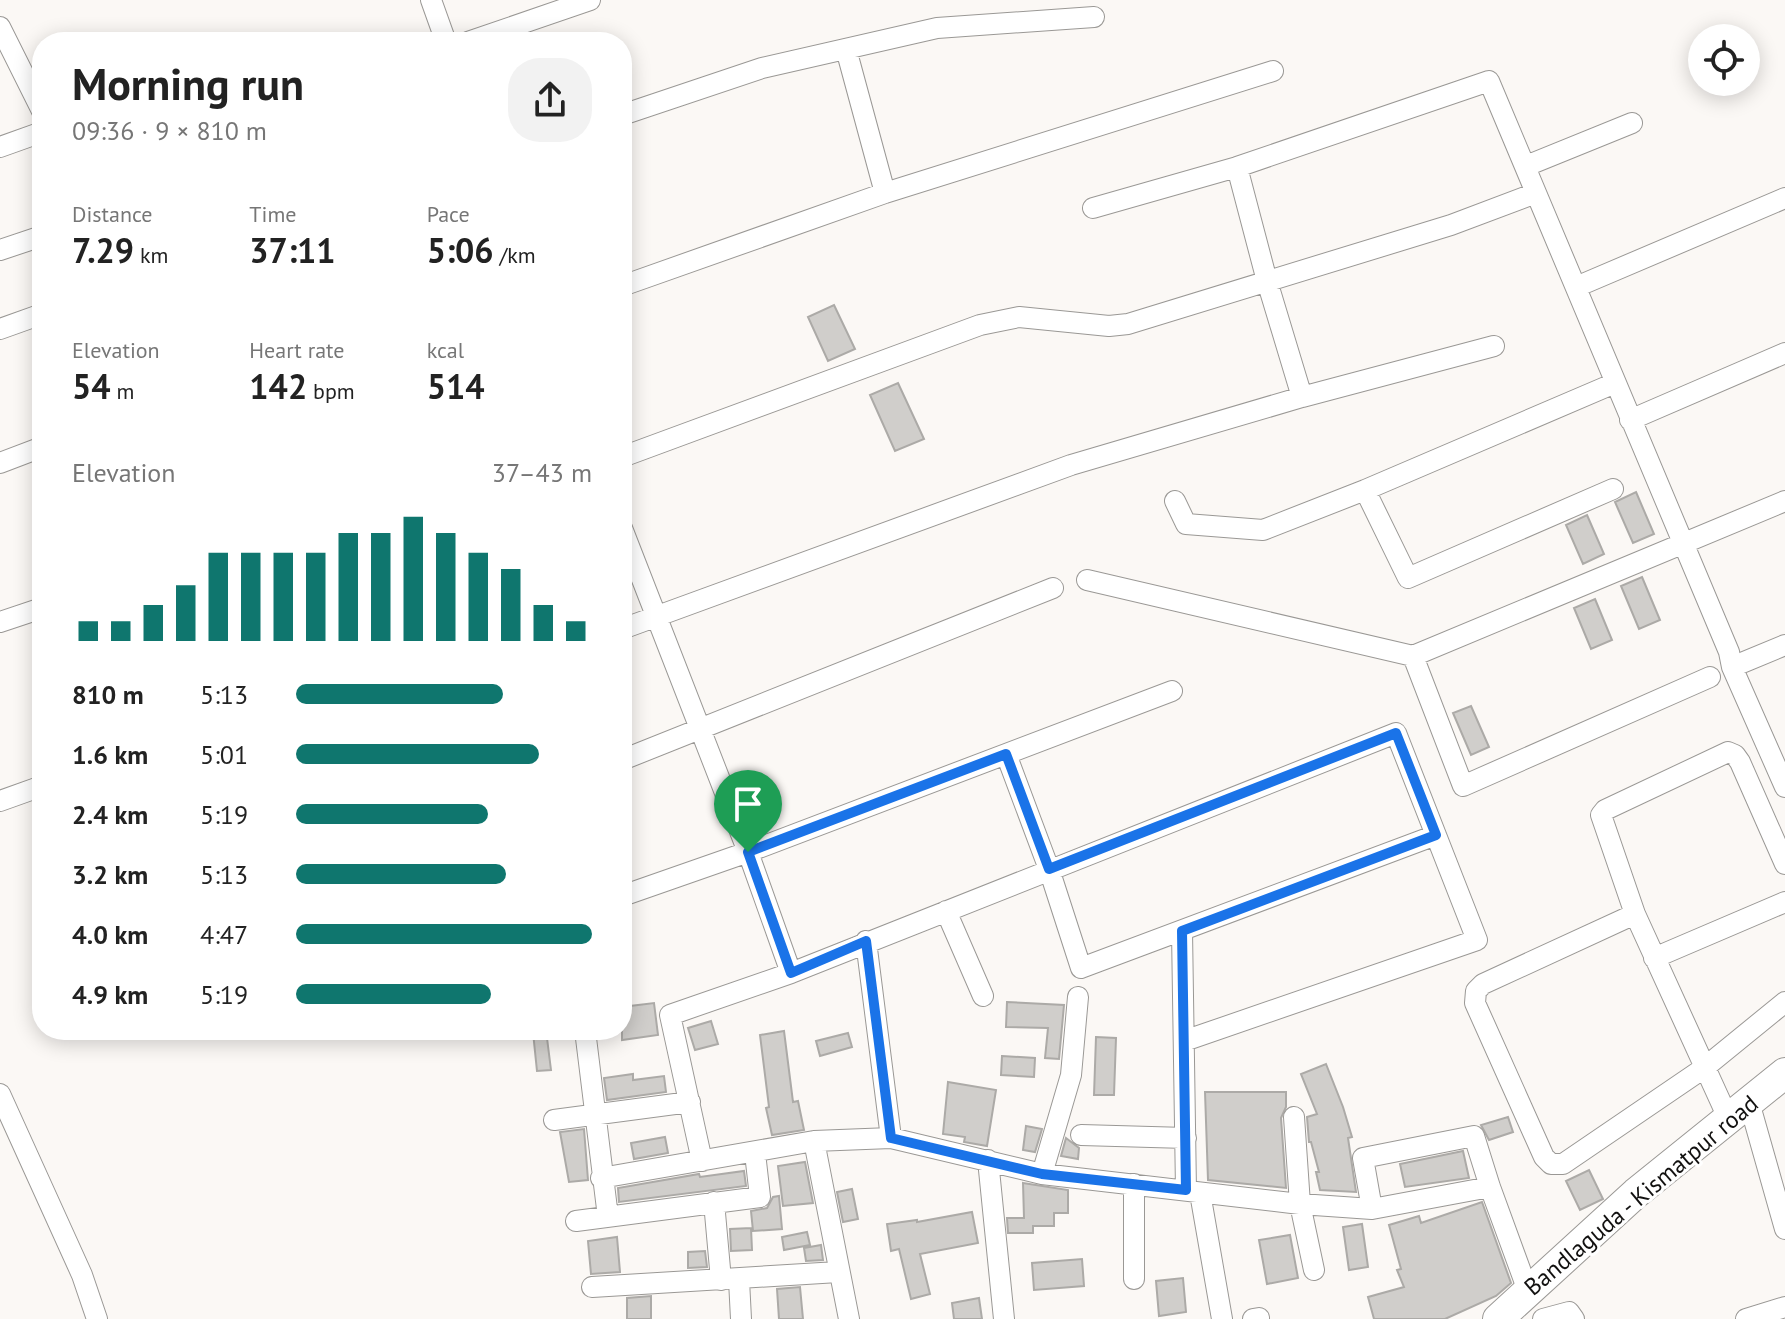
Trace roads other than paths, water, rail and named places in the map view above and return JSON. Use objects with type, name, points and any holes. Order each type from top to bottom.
[{"type":"street","points":[[431,0],[442,32]]},
{"type":"street","points":[[497,32],[590,0]]},
{"type":"street","points":[[632,112],[762,68],[937,28],[1094,17]]},
{"type":"street","points":[[0,27],[32,91]]},
{"type":"street","points":[[846,49],[885,193]]},
{"type":"street","points":[[632,282],[885,193],[1273,71]]},
{"type":"street","points":[[1093,208],[1237,167],[1489,81],[1729,652],[1732,667],[1785,787]]},
{"type":"street","points":[[1526,166],[1632,123]]},
{"type":"street","points":[[0,147],[32,136]]},
{"type":"street","points":[[1237,167],[1302,397]]},
{"type":"street","points":[[632,453],[980,325],[1019,317],[1109,326],[1128,324],[1451,225],[1536,193]]},
{"type":"street","points":[[1576,287],[1785,198]]},
{"type":"street","points":[[0,250],[32,239]]},
{"type":"street","points":[[0,329],[32,318]]},
{"type":"street","points":[[632,625],[1071,465],[1302,397],[1494,346]]},
{"type":"street","points":[[1630,420],[1785,353]]},
{"type":"street","points":[[1175,501],[1186,524],[1263,530],[1615,383]]},
{"type":"street","points":[[0,463],[32,451]]},
{"type":"street","points":[[1365,490],[1408,578],[1613,489]]},
{"type":"street","points":[[1087,580],[1413,656],[1785,501]]},
{"type":"street","points":[[632,555],[748,852],[791,973]]},
{"type":"street","points":[[632,756],[1053,588]]},
{"type":"street","points":[[0,622],[32,611]]},
{"type":"street","points":[[1732,667],[1785,645]]},
{"type":"street","points":[[1413,656],[1463,786],[1710,677]]},
{"type":"street","points":[[632,893],[748,852],[1172,691]]},
{"type":"street","points":[[702,1161],[670,1015],[791,973],[1396,733],[1477,940],[1184,1041]]},
{"type":"street","points":[[1785,864],[1740,762],[1728,752],[1605,810],[1601,815],[1635,914],[1654,958],[1704,1068],[1739,1111],[1785,1229]]},
{"type":"street","points":[[1006,754],[1049,869],[1081,968],[1436,835]]},
{"type":"street","points":[[0,801],[32,790]]},
{"type":"street","points":[[1654,958],[1785,902]]},
{"type":"street","points":[[946,911],[983,996]]},
{"type":"street","points":[[1635,914],[1483,984],[1476,991],[1475,1003],[1544,1157],[1551,1164],[1563,1164],[1704,1068],[1785,1002]]},
{"type":"street","points":[[1182,931],[1186,1138],[1193,1192],[1222,1319]]},
{"type":"street","points":[[866,941],[891,1138]]},
{"type":"street","points":[[1042,1174],[1071,1075],[1078,997]]},
{"type":"street","points":[[586,1040],[608,1217]]},
{"type":"street","name":"Bandlaguda - Kismatpur road","points":[[1498,1319],[1636,1193],[1785,1073]]},
{"type":"street","points":[[0,1094],[82,1275],[97,1319]]},
{"type":"street","points":[[554,1120],[690,1102]]},
{"type":"street","points":[[1294,1117],[1300,1204],[1314,1270]]},
{"type":"street","points":[[1081,1135],[1186,1138]]},
{"type":"street","points":[[1372,1209],[1363,1158],[1474,1136],[1528,1291]]},
{"type":"street","points":[[601,1178],[814,1141],[891,1138],[1042,1174],[1300,1204],[1372,1209],[1490,1187]]},
{"type":"street","points":[[814,1141],[849,1319]]},
{"type":"street","points":[[576,1221],[760,1197],[755,1153]]},
{"type":"street","points":[[988,1160],[1004,1319]]},
{"type":"street","points":[[1134,1184],[1134,1279]]},
{"type":"street","points":[[714,1202],[741,1319]]},
{"type":"street","points":[[592,1287],[838,1272]]},
{"type":"street","points":[[1746,1319],[1785,1307]]},
{"type":"street","points":[[1543,1319],[1569,1312],[1574,1319]]},
{"type":"street","points":[[1253,1319],[1259,1318]]}]
